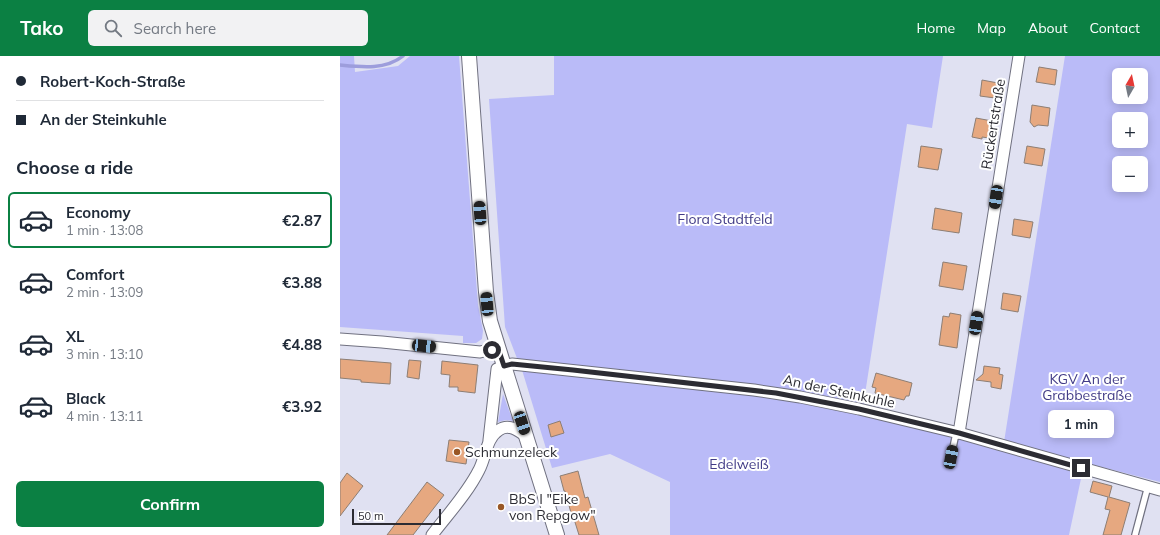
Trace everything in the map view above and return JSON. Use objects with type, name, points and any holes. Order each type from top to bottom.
[{"type":"street","points":[[469,56],[486,298],[490,321],[557,535]]},
{"type":"street","name":"Rückertstraße","points":[[959,433],[1019,56]]},
{"type":"street","points":[[340,339],[480,352],[498,348]]},
{"type":"street","name":"An der Steinkuhle","points":[[504,366],[512,364],[765,391],[859,409],[959,433],[1160,490]]},
{"type":"street","points":[[432,535],[470,486],[483,461],[489,440],[498,369],[504,366]]},
{"type":"street","points":[[489,440],[495,432],[506,427],[513,428],[527,437]]},
{"type":"lane","points":[[951,457],[955,438],[959,433]]},
{"type":"lane","points":[[1135,535],[1148,486]]},
{"type":"green space","points":[[340,56],[354,56],[355,72],[398,66],[410,56],[459,56],[478,305],[483,331],[482,339],[476,343],[463,343],[463,336],[340,327]]},
{"type":"green space","name":"Flora Stadtfeld","points":[[554,56],[943,56],[932,128],[907,124],[863,407],[518,361],[505,327],[489,99],[554,95]]},
{"type":"green space","name":"KGV An der Grabbestraße","points":[[1065,56],[1160,56],[1160,482],[1004,442]]},
{"type":"green space","name":"Edelweiß","points":[[522,370],[754,394],[922,429],[1082,474],[1069,535],[670,535],[670,482],[610,454],[552,468]]},
{"type":"green space","points":[[503,394],[513,421],[506,420],[498,422]]},
{"type":"building","points":[[1039,67],[1057,70],[1055,85],[1036,82]]},
{"type":"building","points":[[982,80],[998,83],[995,98],[980,96]]},
{"type":"building","points":[[1032,105],[1050,108],[1048,126],[1038,125],[1034,127],[1030,122]]},
{"type":"building","points":[[976,118],[992,121],[989,138],[982,137],[982,139],[972,137]]},
{"type":"building","points":[[921,146],[942,149],[938,170],[918,167]]},
{"type":"building","points":[[1027,146],[1045,149],[1042,166],[1024,163]]},
{"type":"building","points":[[935,208],[962,213],[959,233],[932,229]]},
{"type":"building","points":[[1014,219],[1033,222],[1030,238],[1012,235]]},
{"type":"building","points":[[943,262],[967,266],[963,290],[939,286]]},
{"type":"building","points":[[1003,293],[1021,296],[1018,312],[1001,309]]},
{"type":"building","points":[[950,313],[961,315],[957,348],[939,345],[943,316],[949,317]]},
{"type":"building","points":[[340,359],[391,363],[390,384],[361,382],[361,380],[340,378]]},
{"type":"building","points":[[409,360],[421,361],[419,379],[407,377]]},
{"type":"building","points":[[442,361],[478,365],[475,393],[458,391],[458,387],[449,387],[450,375],[441,374]]},
{"type":"building","points":[[984,366],[1000,368],[999,374],[1003,375],[1001,389],[991,387],[991,382],[976,380],[983,374]]},
{"type":"building","points":[[876,373],[912,383],[909,396],[906,396],[904,400],[875,393],[876,388],[872,387]]},
{"type":"building","points":[[560,421],[564,433],[551,437],[548,425]]},
{"type":"building","name":"Schmunzeleck","points":[[449,440],[469,442],[466,464],[446,461]]},
{"type":"building","points":[[578,471],[585,498],[588,497],[599,535],[579,535],[574,519],[573,520],[560,476]]},
{"type":"building","points":[[347,473],[363,486],[340,516],[340,483]]},
{"type":"building","points":[[1093,481],[1112,486],[1109,497],[1130,503],[1121,535],[1103,535],[1110,510],[1105,509],[1108,497],[1090,492]]},
{"type":"building","points":[[427,482],[444,495],[413,535],[387,535]]},
{"type":"waterway","points":[[340,65],[365,67],[381,66],[389,64],[403,56]]},
{"type":"place","name":"Schmunzeleck","points":[[457,452]]},
{"type":"place","name":"BbS I \"Eike von Repgow\"","points":[[501,507]]},
{"type":"route","points":[[492,350],[498,348],[504,366],[512,364],[573,370],[765,391],[800,397],[859,409],[959,433],[1081,468]]}]
